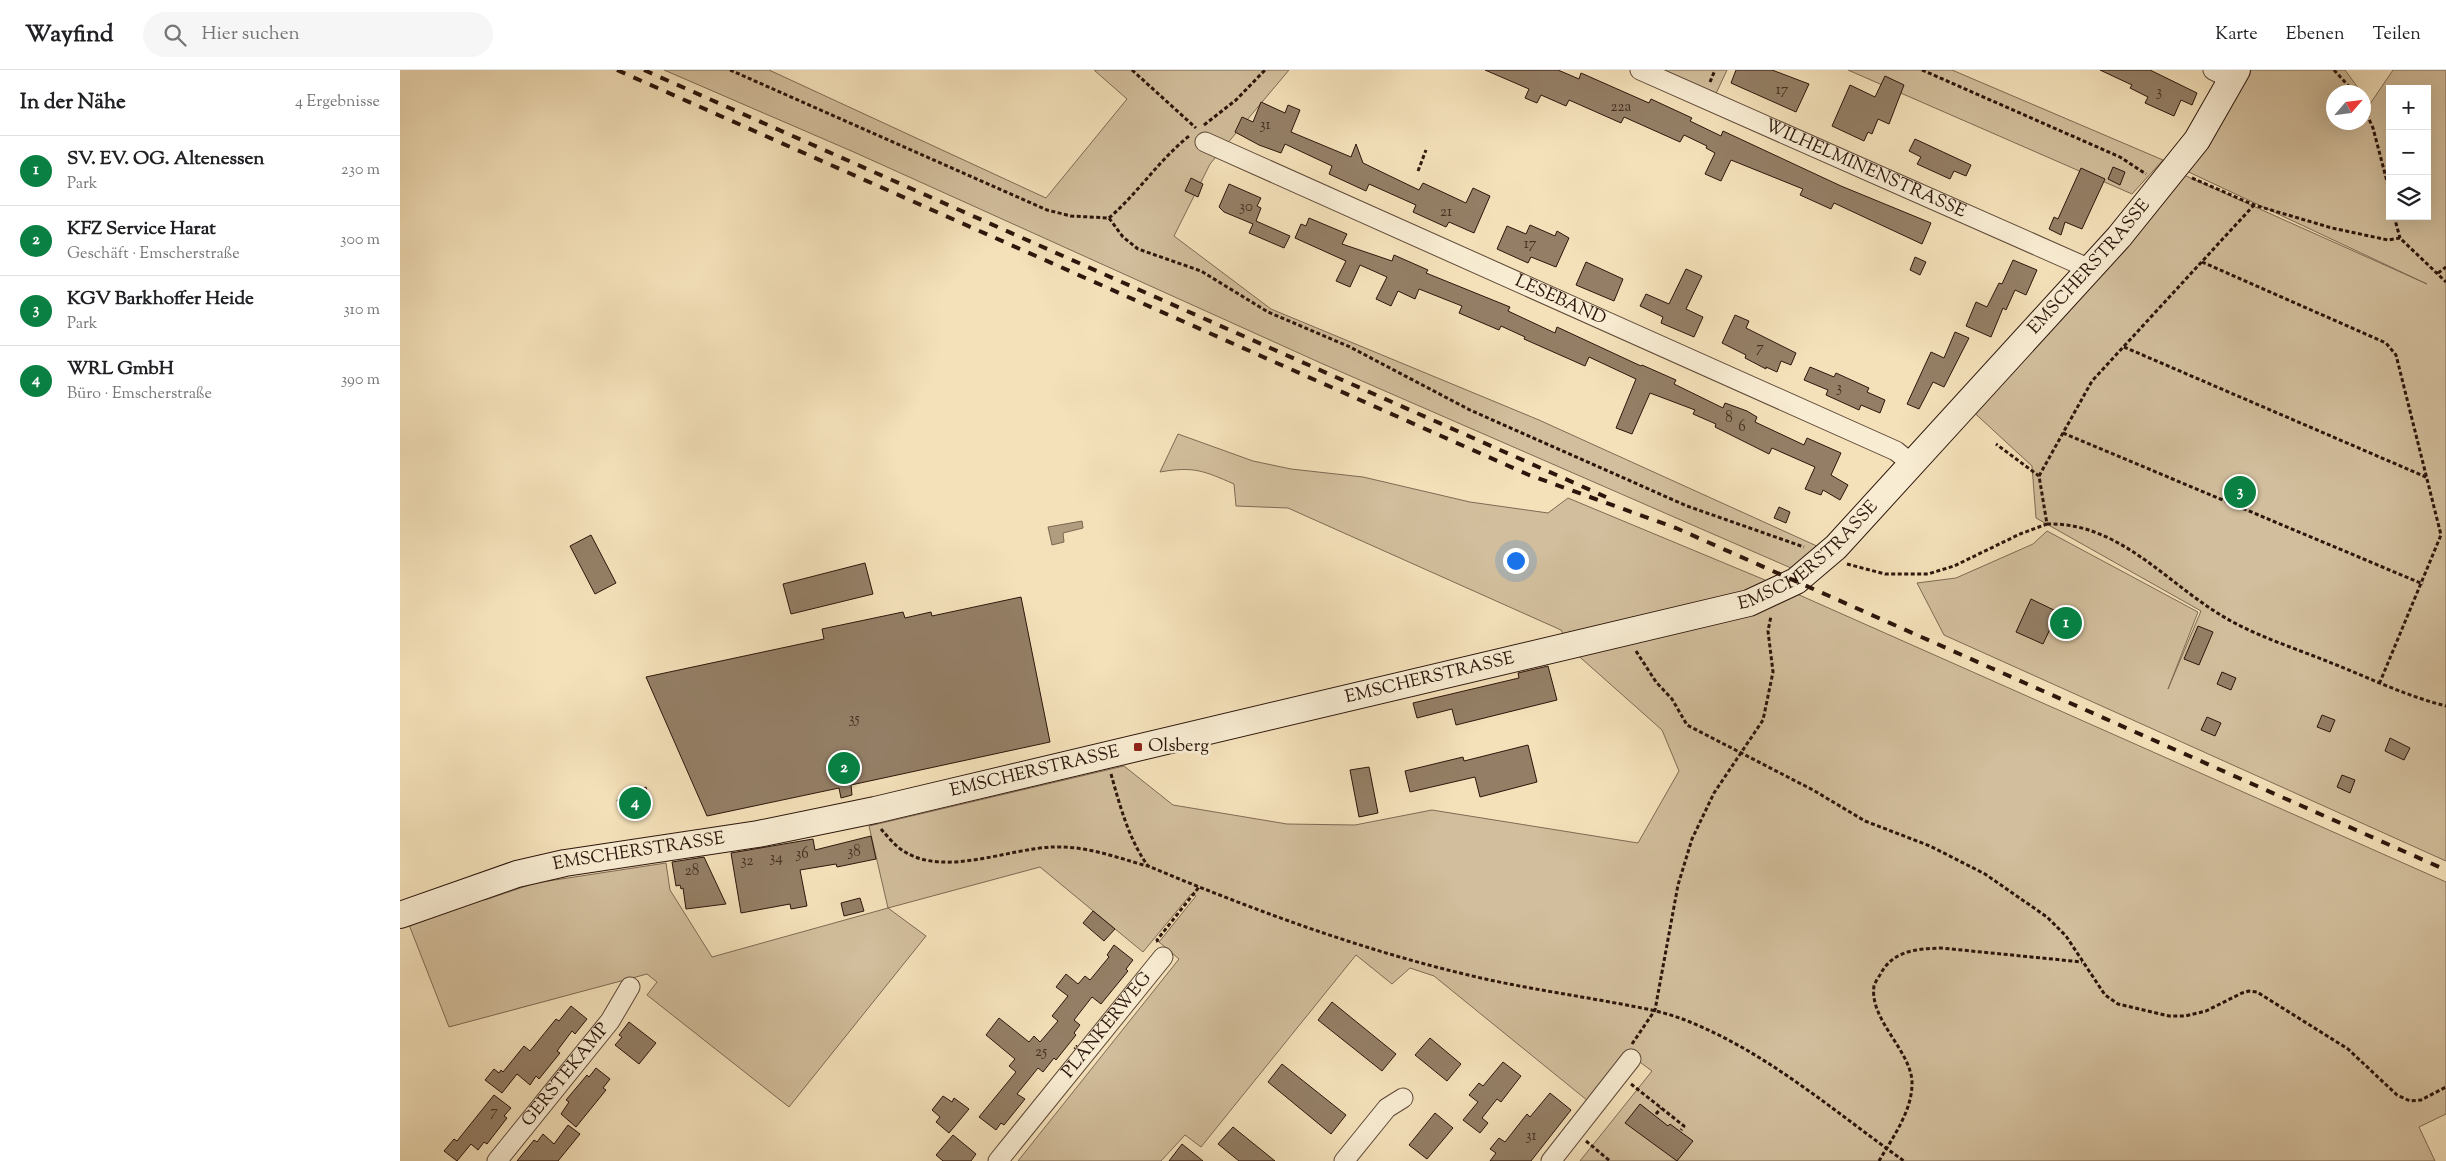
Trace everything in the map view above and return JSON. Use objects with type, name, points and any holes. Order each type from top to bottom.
[{"type":"street","name":"WILHELMINENSTRASSE","points":[[1640,70],[2090,269]]},
{"type":"street","name":"EMSCHERSTRASSE","points":[[400,915],[517,874],[565,863],[758,834],[875,810],[1749,603],[1776,592],[1796,581],[1827,555],[2090,269],[2169,177],[2197,140],[2227,73]]},
{"type":"street","name":"LESEBAND","points":[[1201,136],[1896,451],[1912,464]]},
{"type":"street","name":"PLÄNKERWEG","points":[[998,1161],[1163,957]]},
{"type":"street","name":"GERSTEKAMP","points":[[496,1161],[610,1021],[630,987]]},
{"type":"street","points":[[1551,1161],[1631,1059]]},
{"type":"street","points":[[1344,1161],[1387,1108],[1403,1098]]},
{"type":"path","points":[[730,70],[1047,210],[1071,216],[1109,218],[1171,152],[1201,136],[1265,70]]},
{"type":"path","points":[[1132,70],[1201,136]]},
{"type":"path","points":[[1922,70],[2169,177],[2189,177],[2254,205],[2361,236],[2388,240],[2400,238]]},
{"type":"path","points":[[2334,70],[2348,85]]},
{"type":"path","points":[[2371,127],[2386,177]]},
{"type":"path","points":[[1418,171],[1426,150]]},
{"type":"path","points":[[2047,524],[2039,476],[2085,390],[2254,205]]},
{"type":"path","points":[[1109,218],[1123,237],[1138,249],[1201,271],[1257,306],[1350,347],[1470,410],[1687,506],[1827,555],[1856,568],[1871,572],[1908,575],[1928,574],[1954,566],[2020,534],[2047,524],[2079,526],[2105,536],[2231,621],[2380,682],[2446,706]]},
{"type":"path","points":[[2395,220],[2400,238],[2438,272],[2446,282]]},
{"type":"path","points":[[2202,262],[2386,343],[2396,355],[2441,535],[2380,682]]},
{"type":"path","points":[[2438,272],[2446,267]]},
{"type":"path","points":[[2124,347],[2427,477]]},
{"type":"path","points":[[2063,433],[2422,584]]},
{"type":"path","points":[[1996,444],[2039,476]]},
{"type":"path","points":[[1631,1059],[1630,1047],[1655,1010],[1678,885],[1692,839],[1714,792],[1763,720],[1774,672],[1768,631],[1776,592]]},
{"type":"path","points":[[1629,631],[1636,652],[1656,682],[1672,699],[1687,725],[1813,790],[1865,821],[1930,846],[1985,874],[2047,917],[2066,936],[2105,995],[2118,1004],[2169,1016],[2185,1016],[2206,1011],[2242,993],[2257,992],[2348,1049],[2397,1095],[2410,1101],[2421,1100],[2446,1087]]},
{"type":"path","points":[[1105,755],[1133,839],[1140,855],[1148,866]]},
{"type":"path","points":[[875,810],[878,826],[892,842],[904,852],[931,862],[956,861],[1038,848],[1069,847],[1105,853],[1148,866],[1314,930],[1464,974],[1655,1010],[1689,1021],[1723,1037],[1798,1083],[1904,1161]]},
{"type":"path","name":"PLÄNKERWEG","points":[[1163,957],[1157,940],[1199,887]]},
{"type":"path","points":[[1879,1161],[1911,1100],[1912,1079],[1877,1008],[1874,986],[1886,964],[1901,953],[1918,949],[1941,948],[2082,962]]},
{"type":"path","points":[[1620,1074],[1684,1126],[1681,1130]]},
{"type":"path","points":[[1656,1114],[1660,1108]]},
{"type":"path","points":[[1574,1130],[1610,1161]]},
{"type":"shaded area","points":[[664,70],[769,70],[1046,198],[1127,99],[1094,70],[1289,70],[1210,164],[1174,236],[1271,309],[1539,420],[1819,547],[1791,568],[1323,364],[856,153]]},
{"type":"shaded area","points":[[1645,70],[1727,70],[1712,102]]},
{"type":"shaded area","points":[[1848,70],[1952,70],[2163,160],[2132,194]]},
{"type":"shaded area","points":[[2243,70],[2345,70],[2356,85],[2326,85],[2326,130],[2371,130],[2371,103],[2393,70],[2446,70],[2446,861],[1944,635],[1917,583],[1956,578],[2033,544],[2047,531],[2198,612],[2168,689],[2201,611],[2036,518],[2032,466],[1967,406],[2175,171],[2427,284],[2178,167]]},
{"type":"shaded area","points":[[1178,434],[1253,461],[1291,469],[1363,477],[1470,502],[1548,513],[1568,498],[1765,580],[1770,591],[1566,639],[1561,630],[1288,508],[1236,506],[1234,484],[1199,471],[1172,470],[1160,472]]},
{"type":"shaded area","points":[[1082,521],[1083,528],[1063,533],[1064,542],[1052,545],[1048,527]]},
{"type":"shaded area","points":[[1788,590],[2446,882],[2446,1114],[2419,1127],[2435,1161],[1580,1161],[1652,1071],[1626,1052],[1588,1101],[1434,976],[1410,968],[1392,984],[1356,955],[1201,1147],[1185,1135],[1161,1161],[1018,1161],[1179,959],[1159,942],[1196,896],[1191,894],[1143,952],[1040,867],[888,908],[869,826],[1124,766],[1173,805],[1287,824],[1355,825],[1432,810],[1638,843],[1679,771],[1662,730],[1573,651]]},
{"type":"shaded area","points":[[666,863],[670,890],[712,957],[888,908],[926,936],[789,1107],[647,995],[657,982],[647,974],[449,1027],[406,917],[488,899],[535,883]]},
{"type":"building","points":[[1485,70],[1558,70],[1579,79],[1581,73],[1649,103],[1651,99],[1692,118],[1690,121],[1721,136],[1723,131],[1841,186],[1931,223],[1922,244],[1834,203],[1831,209],[1800,195],[1803,189],[1731,160],[1721,181],[1705,174],[1715,153],[1706,148],[1707,146],[1684,135],[1680,142],[1624,117],[1621,123],[1569,100],[1566,106],[1541,95],[1537,103],[1525,98],[1529,89]]},
{"type":"building","points":[[1736,70],[1772,70],[1809,84],[1796,112],[1731,83]]},
{"type":"building","points":[[2100,70],[2150,70],[2197,93],[2192,105],[2181,100],[2174,116],[2145,103],[2148,97],[2130,88],[2132,85]]},
{"type":"building","points":[[1885,76],[1904,85],[1889,124],[1878,119],[1872,134],[1868,132],[1864,141],[1832,126],[1850,85],[1875,97]]},
{"type":"building","points":[[1261,102],[1285,113],[1288,105],[1300,110],[1291,132],[1351,157],[1356,144],[1363,163],[1419,190],[1423,183],[1466,203],[1473,188],[1490,196],[1474,233],[1449,222],[1446,227],[1413,212],[1416,205],[1369,184],[1366,191],[1329,174],[1332,166],[1285,144],[1281,153],[1259,145],[1235,132],[1242,117],[1253,122]]},
{"type":"building","points":[[1915,139],[1971,165],[1966,176],[1954,171],[1950,179],[1917,164],[1921,157],[1909,151]]},
{"type":"building","points":[[2113,167],[2125,172],[2120,185],[2108,179]]},
{"type":"building","points":[[2081,168],[2105,179],[2082,229],[2065,222],[2061,235],[2049,229],[2054,217],[2058,219]]},
{"type":"building","points":[[1191,178],[1203,184],[1198,197],[1185,191]]},
{"type":"building","points":[[1229,184],[1261,198],[1257,206],[1261,208],[1256,221],[1290,236],[1284,248],[1249,233],[1253,224],[1224,212],[1219,207]]},
{"type":"building","points":[[1309,218],[1347,234],[1342,244],[1392,261],[1394,255],[1428,270],[1426,273],[1510,307],[1508,311],[1555,333],[1557,327],[1676,380],[1674,384],[1723,408],[1725,403],[1747,411],[1757,417],[1755,422],[1804,445],[1807,438],[1841,453],[1831,475],[1848,485],[1840,500],[1823,490],[1821,495],[1805,489],[1815,467],[1772,448],[1769,454],[1715,427],[1716,424],[1693,414],[1695,410],[1650,393],[1632,434],[1616,428],[1636,379],[1589,357],[1585,366],[1524,339],[1525,337],[1501,326],[1499,330],[1459,313],[1462,306],[1419,289],[1415,299],[1398,291],[1391,306],[1376,299],[1387,277],[1360,265],[1350,287],[1336,281],[1346,261],[1295,238],[1301,224],[1306,226]]},
{"type":"building","points":[[1530,225],[1555,236],[1557,231],[1569,238],[1556,267],[1531,257],[1528,263],[1497,249],[1507,226],[1526,234]]},
{"type":"building","points":[[1915,257],[1926,262],[1920,275],[1910,270]]},
{"type":"building","points":[[2013,260],[2037,270],[2026,295],[2015,290],[2006,310],[2003,308],[1991,337],[1966,326],[1976,302],[1987,307],[1999,283],[2002,284]]},
{"type":"building","points":[[1586,262],[1623,279],[1614,301],[1576,285]]},
{"type":"building","points":[[1686,269],[1702,276],[1686,309],[1703,317],[1694,337],[1661,323],[1663,317],[1640,306],[1646,294],[1669,304]]},
{"type":"building","points":[[1735,315],[1749,321],[1746,328],[1796,353],[1791,365],[1781,361],[1777,372],[1766,367],[1766,369],[1745,358],[1746,355],[1722,343]]},
{"type":"building","points":[[1955,332],[1969,338],[1944,387],[1933,382],[1919,409],[1907,404],[1931,352],[1944,358]]},
{"type":"building","points":[[1810,367],[1834,377],[1836,373],[1869,388],[1867,392],[1885,400],[1880,413],[1861,405],[1859,410],[1826,395],[1828,390],[1804,380]]},
{"type":"building","points":[[1779,507],[1790,512],[1786,523],[1774,518]]},
{"type":"building","points":[[591,535],[616,583],[595,594],[570,546]]},
{"type":"building","points":[[865,563],[873,594],[791,614],[783,584]]},
{"type":"building","points":[[1021,597],[1050,742],[851,785],[852,795],[841,798],[839,788],[707,816],[646,677],[824,639],[822,629],[903,612],[905,618],[931,612],[932,616]]},
{"type":"building","points":[[2031,599],[2058,612],[2043,644],[2016,632]]},
{"type":"building","points":[[2198,626],[2213,632],[2199,665],[2184,659]]},
{"type":"building","points":[[1548,666],[1557,700],[1456,725],[1452,709],[1417,718],[1413,703],[1519,678],[1518,673]]},
{"type":"building","points":[[2222,672],[2236,678],[2231,690],[2217,684]]},
{"type":"building","points":[[2322,715],[2335,720],[2330,732],[2317,727]]},
{"type":"building","points":[[2207,717],[2221,723],[2215,736],[2201,730]]},
{"type":"building","points":[[2390,738],[2410,748],[2404,760],[2385,751]]},
{"type":"building","points":[[1528,745],[1537,782],[1480,797],[1475,777],[1410,792],[1405,771],[1463,757],[1464,761]]},
{"type":"building","points":[[1369,767],[1378,813],[1359,817],[1350,770]]},
{"type":"building","points":[[2342,775],[2355,780],[2350,793],[2337,787]]},
{"type":"building","points":[[646,787],[652,807],[623,814],[617,800]]},
{"type":"building","points":[[871,836],[876,859],[837,867],[836,864],[800,870],[807,906],[791,909],[790,904],[741,913],[731,853],[813,839],[815,850]]},
{"type":"building","points":[[704,857],[726,904],[686,909],[683,888],[681,889],[680,885],[676,886],[672,862]]},
{"type":"building","points":[[860,898],[864,911],[844,916],[841,903]]},
{"type":"building","points":[[1093,911],[1115,929],[1104,941],[1083,923]]},
{"type":"building","points":[[1114,945],[1133,960],[1126,969],[1128,971],[1101,1004],[1092,997],[1074,1020],[1080,1025],[1074,1033],[1076,1035],[1056,1060],[1054,1058],[1043,1072],[1038,1068],[1017,1094],[1025,1099],[1004,1125],[1001,1123],[996,1130],[979,1117],[1016,1072],[1009,1066],[1015,1059],[986,1035],[999,1018],[1029,1042],[1034,1036],[1040,1042],[1058,1021],[1052,1016],[1068,996],[1056,987],[1066,974],[1078,984],[1085,976],[1090,980],[1109,957],[1107,955]]},
{"type":"building","points":[[1332,1002],[1396,1054],[1382,1071],[1318,1020]]},
{"type":"building","points":[[571,1006],[587,1019],[575,1034],[572,1031],[557,1051],[560,1053],[539,1079],[536,1076],[530,1085],[517,1074],[502,1093],[485,1080],[494,1069],[499,1073],[501,1070],[503,1072],[524,1046],[530,1051],[556,1019],[559,1021]]},
{"type":"building","points":[[629,1022],[656,1043],[639,1064],[615,1045],[622,1037],[619,1035]]},
{"type":"building","points":[[1430,1038],[1461,1064],[1447,1081],[1415,1055]]},
{"type":"building","points":[[1503,1062],[1521,1076],[1501,1102],[1497,1099],[1482,1118],[1488,1123],[1480,1133],[1463,1120],[1478,1102],[1469,1095],[1479,1083],[1483,1086]]},
{"type":"building","points":[[1282,1064],[1346,1115],[1331,1134],[1268,1082]]},
{"type":"building","points":[[596,1068],[610,1079],[603,1088],[606,1090],[576,1127],[561,1114],[569,1102],[566,1100],[587,1075],[589,1077]]},
{"type":"building","points":[[1550,1093],[1571,1110],[1531,1161],[1490,1161],[1496,1153],[1490,1149],[1499,1138],[1505,1142],[1527,1114],[1530,1117]]},
{"type":"building","points":[[494,1095],[511,1108],[504,1116],[507,1118],[487,1144],[484,1142],[478,1150],[471,1144],[457,1161],[444,1151],[454,1139],[457,1141]]},
{"type":"building","points":[[943,1096],[952,1102],[954,1098],[969,1109],[949,1133],[936,1122],[940,1117],[932,1110]]},
{"type":"building","points":[[1640,1104],[1668,1126],[1670,1124],[1693,1141],[1677,1161],[1625,1123]]},
{"type":"building","points":[[1435,1113],[1453,1128],[1427,1159],[1409,1145]]},
{"type":"building","points":[[568,1125],[580,1134],[558,1161],[517,1161],[534,1140],[537,1142],[543,1134],[554,1144]]},
{"type":"building","points":[[1233,1127],[1275,1161],[1239,1161],[1218,1144]]},
{"type":"building","points":[[953,1135],[976,1154],[971,1161],[943,1161],[936,1155]]},
{"type":"building","points":[[1182,1144],[1203,1161],[1169,1161]]},
{"type":"railway","points":[[617,70],[1529,475],[1676,528],[2446,870]]},
{"type":"railway","points":[[644,70],[1606,497]]},
{"type":"place","name":"KGV Barkhoffer Heide","points":[[2240,492]]},
{"type":"place","name":"SV. EV. OG. Altenessen","points":[[2066,623]]},
{"type":"place","name":"Olsberg","points":[[1138,747]]},
{"type":"place","name":"KFZ Service Harat","points":[[844,768]]},
{"type":"place","name":"WRL GmbH","points":[[635,803]]}]
